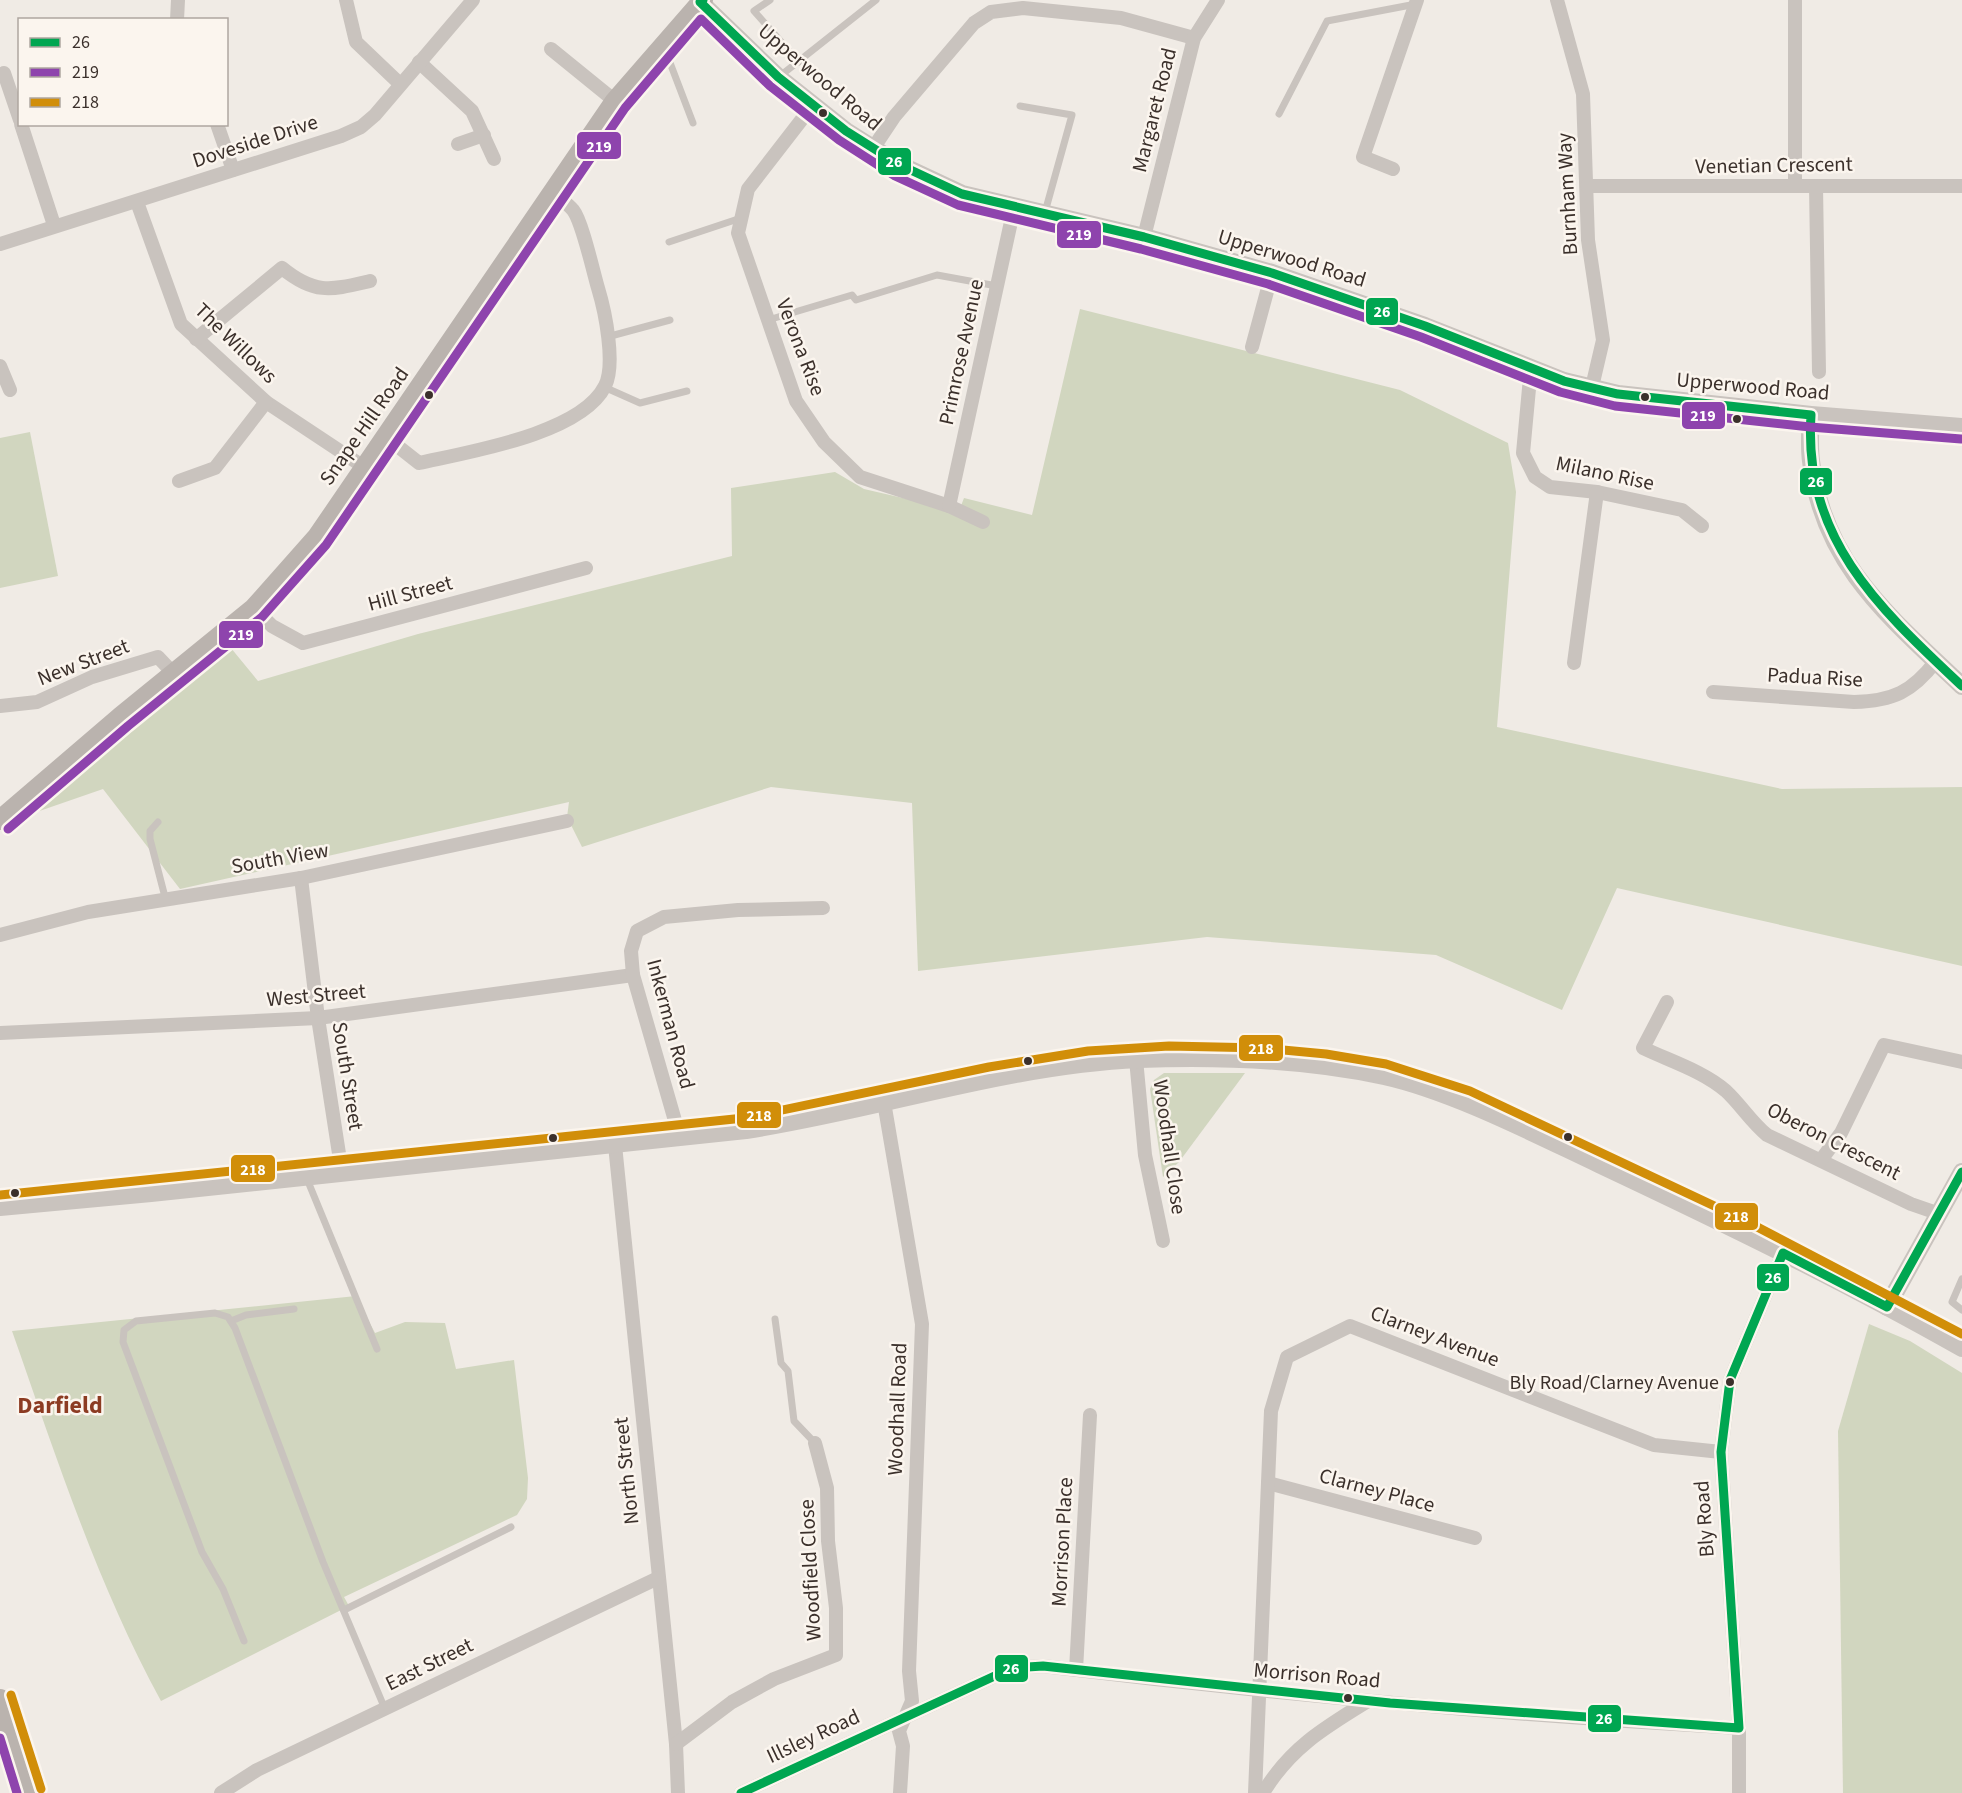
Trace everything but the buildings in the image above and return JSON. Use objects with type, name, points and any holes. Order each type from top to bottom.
[{"type":"main road","name":"Snape Hill Road","points":[[0,820],[254,608],[317,537],[615,101],[701,1]]},
{"type":"main road","points":[[0,1699],[30,1793]]},
{"type":"street","points":[[177,18],[178,0]]},
{"type":"street","points":[[346,0],[356,42],[399,83]]},
{"type":"street","name":"Doveside Drive","points":[[0,244],[54,225],[137,202],[341,136],[361,127],[375,115],[399,83],[473,0]]},
{"type":"street","name":"Margaret Road","points":[[1144,237],[1194,38],[1218,0]]},
{"type":"street","name":"Burnham Way","points":[[1557,0],[1583,94],[1588,240],[1603,340],[1592,387]]},
{"type":"street","points":[[1795,0],[1795,184]]},
{"type":"street","name":"Upperwood Road","points":[[701,1],[778,77],[872,150],[962,194],[1144,237],[1272,273],[1381,310],[1564,381],[1618,394],[1810,415],[1962,427]]},
{"type":"street","points":[[1393,169],[1363,157],[1416,2]]},
{"type":"street","points":[[872,150],[894,117],[974,23],[991,12],[1023,8],[1122,18],[1194,38]]},
{"type":"street","points":[[551,49],[615,101]]},
{"type":"street","points":[[419,62],[472,111],[494,159]]},
{"type":"street","points":[[4,73],[18,114]]},
{"type":"street","name":"Verona Rise","points":[[813,105],[748,189],[738,233],[796,401],[824,442],[860,477],[949,506],[983,522]]},
{"type":"street","points":[[22,126],[54,225]]},
{"type":"street","points":[[219,126],[233,170]]},
{"type":"street","points":[[458,144],[483,135]]},
{"type":"street","name":"Venetian Crescent","points":[[1587,186],[1705,188],[1795,184],[1962,186]]},
{"type":"street","points":[[1816,186],[1819,372]]},
{"type":"street","points":[[386,437],[420,463],[483,449],[558,426],[583,411],[604,387],[609,373],[603,303],[574,212],[552,192]]},
{"type":"street","name":"The Willows","points":[[137,202],[181,324],[266,402],[364,467]]},
{"type":"street","name":"Primrose Avenue","points":[[949,506],[1014,208]]},
{"type":"street","points":[[196,339],[282,268],[304,284],[317,289],[334,290],[370,281]]},
{"type":"street","points":[[1252,347],[1272,273]]},
{"type":"street","points":[[0,366],[10,390]]},
{"type":"street","name":"Milano Rise","points":[[1531,368],[1523,453],[1527,466],[1535,477],[1550,487],[1597,492],[1682,510],[1702,526]]},
{"type":"street","points":[[179,481],[215,468],[266,402]]},
{"type":"street","points":[[1810,415],[1810,459],[1815,484],[1835,544],[1849,569],[1869,595],[1962,686]]},
{"type":"street","points":[[1574,663],[1597,492]]},
{"type":"street","name":"Hill Street","points":[[254,608],[272,626],[303,643],[586,568]]},
{"type":"street","name":"New Street","points":[[0,706],[37,702],[92,677],[158,657],[174,674]]},
{"type":"street","name":"Padua Rise","points":[[1713,692],[1854,702],[1876,701],[1910,689],[1936,661]]},
{"type":"street","name":"South View","points":[[0,935],[88,912],[165,897],[301,878],[567,821]]},
{"type":"street","name":"South Street","points":[[301,878],[318,1018],[342,1173]]},
{"type":"street","name":"Inkerman Road","points":[[680,1138],[633,975],[631,951],[637,931],[664,917],[738,910],[823,908]]},
{"type":"street","name":"West Street","points":[[0,1032],[318,1018],[633,975]]},
{"type":"street","name":"Oberon Crescent","points":[[1667,1002],[1643,1048],[1711,1079],[1726,1091],[1751,1122],[1767,1135],[1911,1204],[1937,1213]]},
{"type":"street","points":[[1821,1160],[1841,1133],[1884,1045],[1962,1062]]},
{"type":"street","points":[[0,1207],[680,1138],[800,1122],[1026,1072],[1137,1059],[1260,1061],[1388,1077],[1490,1114],[1783,1253],[1962,1348]]},
{"type":"street","name":"Woodhall Close","points":[[1137,1059],[1145,1155],[1163,1241]]},
{"type":"street","name":"Woodhall Road","points":[[884,1102],[921,1324],[909,1659],[912,1701],[899,1731],[903,1746],[900,1793]]},
{"type":"street","name":"North Street","points":[[615,1145],[676,1744],[678,1793]]},
{"type":"street","points":[[1887,1307],[1937,1213],[1961,1174]]},
{"type":"street","name":"Bly Road","points":[[1739,1793],[1739,1728],[1721,1452],[1730,1380],[1783,1253]]},
{"type":"street","name":"Clarney Avenue","points":[[1255,1793],[1271,1411],[1287,1357],[1350,1326],[1654,1445],[1721,1452]]},
{"type":"street","name":"Morrison Place","points":[[1076,1670],[1089,1415]]},
{"type":"street","name":"Woodfield Close","points":[[676,1744],[743,1696],[774,1679],[836,1655],[836,1608],[828,1541],[827,1488],[814,1443]]},
{"type":"street","name":"Clarney Place","points":[[1268,1483],[1475,1538]]},
{"type":"street","name":"East Street","points":[[222,1793],[257,1770],[658,1578]]},
{"type":"street","name":"Morrison Road","points":[[903,1718],[1012,1668],[1043,1666],[1259,1692],[1586,1719],[1739,1728]]},
{"type":"street","points":[[1263,1793],[1276,1771],[1308,1738],[1368,1701]]},
{"type":"street","name":"Illsley Road","points":[[741,1793],[903,1718]]},
{"type":"lane","points":[[770,0],[754,11],[799,62]]},
{"type":"lane","points":[[778,77],[876,0]]},
{"type":"lane","points":[[1280,114],[1327,21],[1416,2]]},
{"type":"lane","points":[[664,44],[693,123]]},
{"type":"lane","points":[[1020,106],[1072,115],[1045,215]]},
{"type":"lane","points":[[669,242],[741,218]]},
{"type":"lane","points":[[768,320],[852,295],[856,300],[937,275],[997,286]]},
{"type":"lane","points":[[607,337],[670,320]]},
{"type":"lane","points":[[604,387],[640,404],[687,391]]},
{"type":"lane","points":[[158,822],[150,831],[150,838],[165,897]]},
{"type":"lane","points":[[306,1177],[377,1348]]},
{"type":"lane","points":[[1962,1279],[1952,1302],[1962,1311]]},
{"type":"lane","points":[[231,1321],[246,1315],[294,1309]]},
{"type":"lane","points":[[244,1641],[223,1589],[202,1552],[123,1341],[124,1330],[136,1322],[214,1313],[228,1317],[231,1321],[385,1709]]},
{"type":"lane","points":[[775,1319],[781,1363],[788,1371],[794,1421],[814,1443]]},
{"type":"lane","points":[[344,1610],[511,1527]]},
{"type":"green space","points":[[1080,309],[1400,390],[1508,443],[1516,492],[1497,727],[1782,789],[1962,787],[1962,966],[1617,888],[1562,1010],[1436,955],[1207,937],[918,971],[912,803],[771,787],[582,847],[567,817],[569,802],[180,889],[103,789],[25,816],[110,735],[226,642],[258,681],[418,634],[732,556],[731,488],[835,472],[864,489],[959,511],[964,498],[1032,515]]},
{"type":"green space","points":[[30,432],[58,576],[0,588],[0,438]]},
{"type":"green space","points":[[1164,1073],[1245,1073],[1179,1162],[1163,1177],[1150,1089],[1154,1080]]},
{"type":"green space","points":[[356,1296],[375,1333],[405,1322],[445,1323],[456,1369],[514,1360],[528,1478],[527,1499],[517,1515],[344,1597],[349,1606],[161,1701],[138,1657],[97,1565],[12,1331]]},
{"type":"green space","points":[[1869,1324],[1910,1341],[1962,1373],[1962,1793],[1843,1793],[1838,1431]]},
{"type":"transit line","name":"26","points":[[703,0],[700,2],[778,77],[846,131],[900,165],[962,194],[1144,237],[1272,273],[1425,326],[1564,381],[1618,394],[1811,415],[1812,459],[1820,499],[1833,535],[1852,568],[1876,599],[1902,628],[1962,686]]},
{"type":"transit line","name":"219","points":[[8,829],[128,726],[262,617],[326,545],[625,108],[701,19],[770,86],[839,140],[895,176],[958,205],[1141,249],[1268,284],[1421,337],[1560,392],[1615,406],[1810,427],[1961,439]]},
{"type":"transit line","name":"218","points":[[0,1195],[744,1118],[989,1067],[1088,1051],[1169,1046],[1263,1048],[1326,1054],[1386,1064],[1470,1091],[1742,1219],[1962,1334]]},
{"type":"transit line","name":"26","points":[[741,1793],[1012,1668],[1043,1666],[1390,1703],[1739,1728],[1721,1452],[1730,1380],[1783,1253],[1887,1307],[1962,1172]]},
{"type":"transit line","name":"218","points":[[11,1695],[41,1789]]},
{"type":"transit line","name":"219","points":[[0,1738],[17,1793]]},
{"type":"place","name":"Bly Road/Clarney Avenue","points":[[1730,1382]]},
{"type":"district","name":"Darfield","points":[[60,1405]]}]
